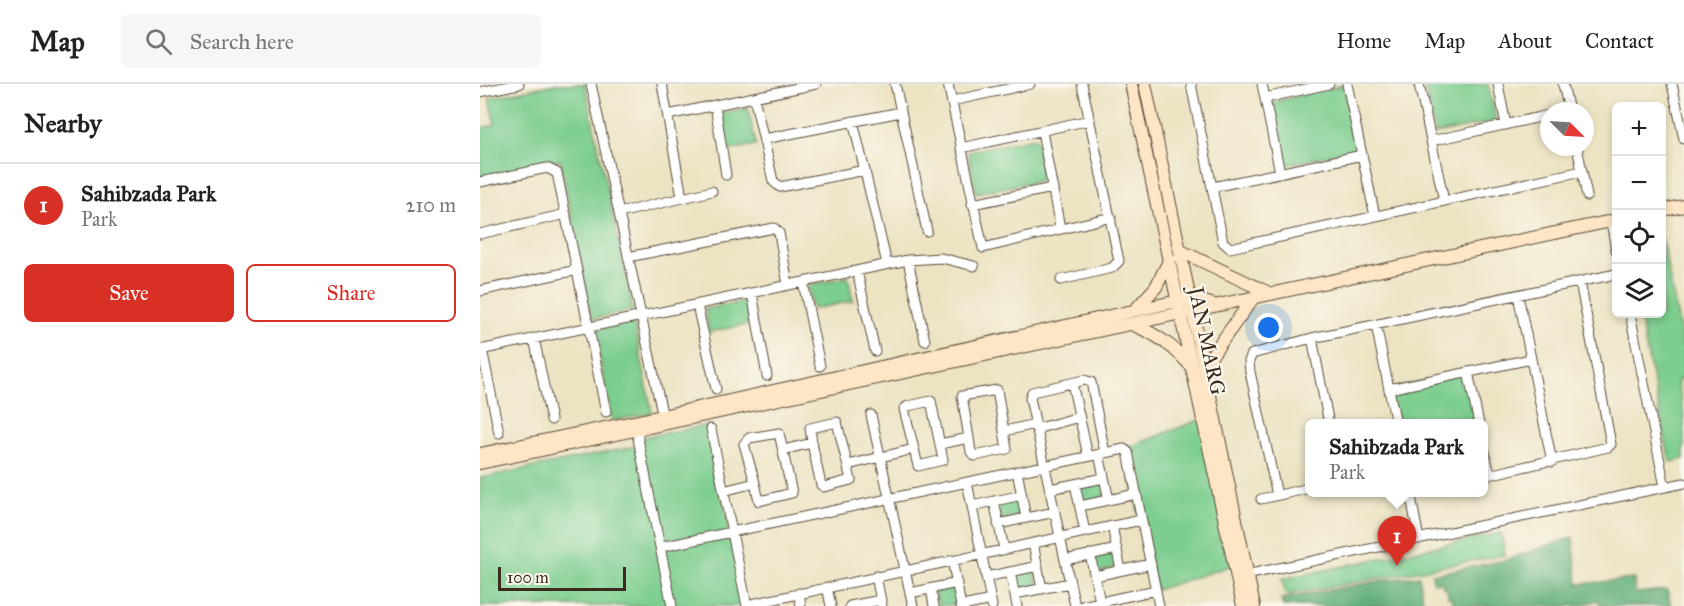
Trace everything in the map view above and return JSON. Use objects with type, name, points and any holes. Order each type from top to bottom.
[{"type":"main road","name":"JAN MARG","points":[[1131,84],[1170,259],[1185,299],[1242,576],[1243,606]]},
{"type":"main road","points":[[1145,84],[1181,251],[1185,299]]},
{"type":"main road","points":[[1666,209],[1684,206]]},
{"type":"main road","points":[[480,463],[663,420],[1188,313],[1214,304],[1271,294],[1612,220]]},
{"type":"main road","points":[[1181,251],[1271,294]]},
{"type":"main road","points":[[1134,311],[1156,287],[1170,259]]},
{"type":"main road","points":[[1130,324],[1156,334],[1199,367],[1254,297]]},
{"type":"main road","points":[[663,420],[1185,299],[1214,304]]},
{"type":"main road","points":[[480,454],[635,426]]},
{"type":"main road","points":[[1242,576],[1252,591],[1254,606]]},
{"type":"street","points":[[480,92],[514,84]]},
{"type":"street","points":[[591,84],[663,420]]},
{"type":"street","points":[[662,84],[681,192]]},
{"type":"street","points":[[668,115],[816,84]]},
{"type":"street","points":[[895,84],[927,231]]},
{"type":"street","points":[[948,84],[983,248],[1111,217]]},
{"type":"street","points":[[952,101],[1030,84]]},
{"type":"street","points":[[1061,280],[1116,266],[1119,258],[1082,84]]},
{"type":"street","points":[[1191,84],[1223,242],[1230,248],[1582,171]]},
{"type":"street","points":[[1262,84],[1280,173]]},
{"type":"street","points":[[1264,98],[1329,84]]},
{"type":"street","points":[[1347,84],[1375,216]]},
{"type":"street","points":[[1419,84],[1444,201]]},
{"type":"street","points":[[1498,84],[1506,125]]},
{"type":"street","points":[[1563,84],[1567,102]]},
{"type":"street","points":[[1674,84],[1684,139]]},
{"type":"street","points":[[754,97],[773,181],[780,187],[865,170]]},
{"type":"street","points":[[715,105],[726,175]]},
{"type":"street","points":[[764,139],[901,112]]},
{"type":"street","points":[[1431,141],[1540,117]]},
{"type":"street","points":[[961,148],[1090,120]]},
{"type":"street","points":[[853,121],[887,264]]},
{"type":"street","points":[[1042,131],[1060,228]]},
{"type":"street","points":[[1213,187],[1362,155]]},
{"type":"street","points":[[1579,156],[1587,196]]},
{"type":"street","points":[[480,182],[551,169],[557,173],[606,412]]},
{"type":"street","points":[[972,204],[1053,188]]},
{"type":"street","points":[[619,213],[712,191]]},
{"type":"street","points":[[480,234],[566,214]]},
{"type":"street","points":[[628,257],[774,228],[779,233],[789,285]]},
{"type":"street","points":[[499,433],[481,350],[908,260],[941,258],[975,266]]},
{"type":"street","points":[[908,260],[925,341]]},
{"type":"street","points":[[480,291],[577,270]]},
{"type":"street","points":[[856,271],[874,351]]},
{"type":"street","points":[[1277,495],[1249,361],[1252,354],[1259,350],[1312,338],[1612,275]]},
{"type":"street","points":[[803,282],[820,366]]},
{"type":"street","points":[[1488,476],[1608,447],[1612,440],[1580,282]]},
{"type":"street","points":[[752,293],[767,376]]},
{"type":"street","points":[[1518,295],[1552,462]]},
{"type":"street","points":[[697,305],[716,389]]},
{"type":"street","points":[[1631,318],[1665,487]]},
{"type":"street","points":[[1376,325],[1395,419]]},
{"type":"street","points":[[534,338],[550,420]]},
{"type":"street","points":[[1312,338],[1328,419]]},
{"type":"street","points":[[1389,388],[1531,359]]},
{"type":"street","points":[[1468,372],[1478,419]]},
{"type":"street","points":[[1075,606],[1030,398],[1032,392],[1084,380],[1092,384],[1108,500]]},
{"type":"street","points":[[1072,383],[1088,456]]},
{"type":"street","points":[[997,390],[1007,449],[975,456],[971,452],[969,438],[961,400],[965,394],[997,390]]},
{"type":"street","points":[[928,400],[932,403],[944,459],[942,462],[920,467],[917,465],[914,449],[904,409],[908,405],[928,400]]},
{"type":"street","points":[[871,415],[913,606]]},
{"type":"street","points":[[1005,431],[1036,427],[1079,417]]},
{"type":"street","points":[[837,422],[851,480],[823,487],[812,443],[810,428],[837,422]]},
{"type":"street","points":[[635,426],[672,606]]},
{"type":"street","points":[[711,429],[747,605],[1141,520]]},
{"type":"street","points":[[779,433],[792,493],[759,501],[754,483],[745,441],[749,438],[779,433]]},
{"type":"street","points":[[940,444],[969,438]]},
{"type":"street","points":[[783,450],[812,443]]},
{"type":"street","points":[[848,465],[914,449]]},
{"type":"street","points":[[661,547],[731,534],[1102,453],[1127,450],[1159,606]]},
{"type":"street","points":[[1017,471],[1026,518]]},
{"type":"street","points":[[1050,489],[1104,478]]},
{"type":"street","points":[[952,560],[962,606],[992,603],[967,482]]},
{"type":"street","points":[[723,490],[754,483]]},
{"type":"street","points":[[1242,576],[1684,483]]},
{"type":"street","points":[[1075,484],[1085,532]]},
{"type":"street","points":[[1261,498],[1305,489]]},
{"type":"street","points":[[1080,506],[1136,494]]},
{"type":"street","points":[[972,506],[1022,495]]},
{"type":"street","points":[[1411,497],[1419,539]]},
{"type":"street","points":[[994,501],[1004,549]]},
{"type":"street","points":[[998,524],[1055,512]]},
{"type":"street","points":[[1112,526],[1121,570]]},
{"type":"street","points":[[1033,543],[1042,589]]},
{"type":"street","points":[[1065,560],[1117,549]]},
{"type":"street","points":[[1090,554],[1100,602]]},
{"type":"street","points":[[1095,576],[1150,564]]},
{"type":"street","points":[[986,577],[1038,566]]},
{"type":"street","points":[[1010,572],[1017,606]]},
{"type":"street","points":[[852,606],[881,603],[876,576]]},
{"type":"street","points":[[910,593],[957,583]]},
{"type":"street","points":[[1015,594],[1070,583]]},
{"type":"street","points":[[827,587],[831,606]]},
{"type":"street","points":[[931,589],[934,606]]},
{"type":"street","points":[[1082,606],[1100,602],[1129,601],[1156,590]]},
{"type":"street","points":[[799,593],[801,606]]},
{"type":"green space","points":[[555,84],[585,84],[633,310],[592,319],[560,160],[480,180],[480,128],[495,125],[489,98]]},
{"type":"green space","points":[[1424,84],[1488,84],[1496,121],[1435,134]]},
{"type":"green space","points":[[1344,85],[1358,149],[1286,165],[1272,102]]},
{"type":"green space","points":[[748,108],[756,145],[725,151],[718,114]]},
{"type":"green space","points":[[1036,138],[1043,180],[976,193],[968,151]]},
{"type":"green space","points":[[1666,259],[1684,350],[1684,379],[1677,380],[1684,415],[1684,459],[1670,462],[1640,318],[1666,318]]},
{"type":"green space","points":[[848,277],[853,301],[813,309],[808,285]]},
{"type":"green space","points":[[746,301],[750,324],[709,332],[705,309]]},
{"type":"green space","points":[[634,322],[652,413],[612,421],[594,330]]},
{"type":"green space","points":[[1468,372],[1478,419],[1395,419],[1389,389]]},
{"type":"green space","points":[[1209,416],[1239,563],[1156,590],[1124,449]]},
{"type":"green space","points":[[708,425],[745,606],[480,606],[480,478],[638,446],[637,438]]},
{"type":"green space","points":[[1103,481],[1105,498],[1082,503],[1079,486]]},
{"type":"green space","points":[[1020,498],[1023,515],[1000,520],[998,503]]},
{"type":"green space","points":[[1501,533],[1505,555],[1286,595],[1282,579]]},
{"type":"green space","points":[[1573,537],[1578,584],[1634,579],[1635,593],[1667,590],[1671,606],[1600,606],[1598,600],[1580,606],[1453,606],[1452,598],[1448,597],[1447,588],[1443,588],[1442,582],[1433,583],[1432,574],[1506,560]]},
{"type":"green space","points":[[1115,552],[1117,567],[1097,573],[1094,556]]},
{"type":"green space","points":[[1035,569],[1038,586],[1017,591],[1014,575]]},
{"type":"green space","points":[[1419,576],[1424,606],[1283,606],[1281,599],[1384,580]]},
{"type":"green space","points":[[955,587],[958,604],[938,606],[935,591]]},
{"type":"place","name":"Sahibzada Park","points":[[1397,566]]}]
